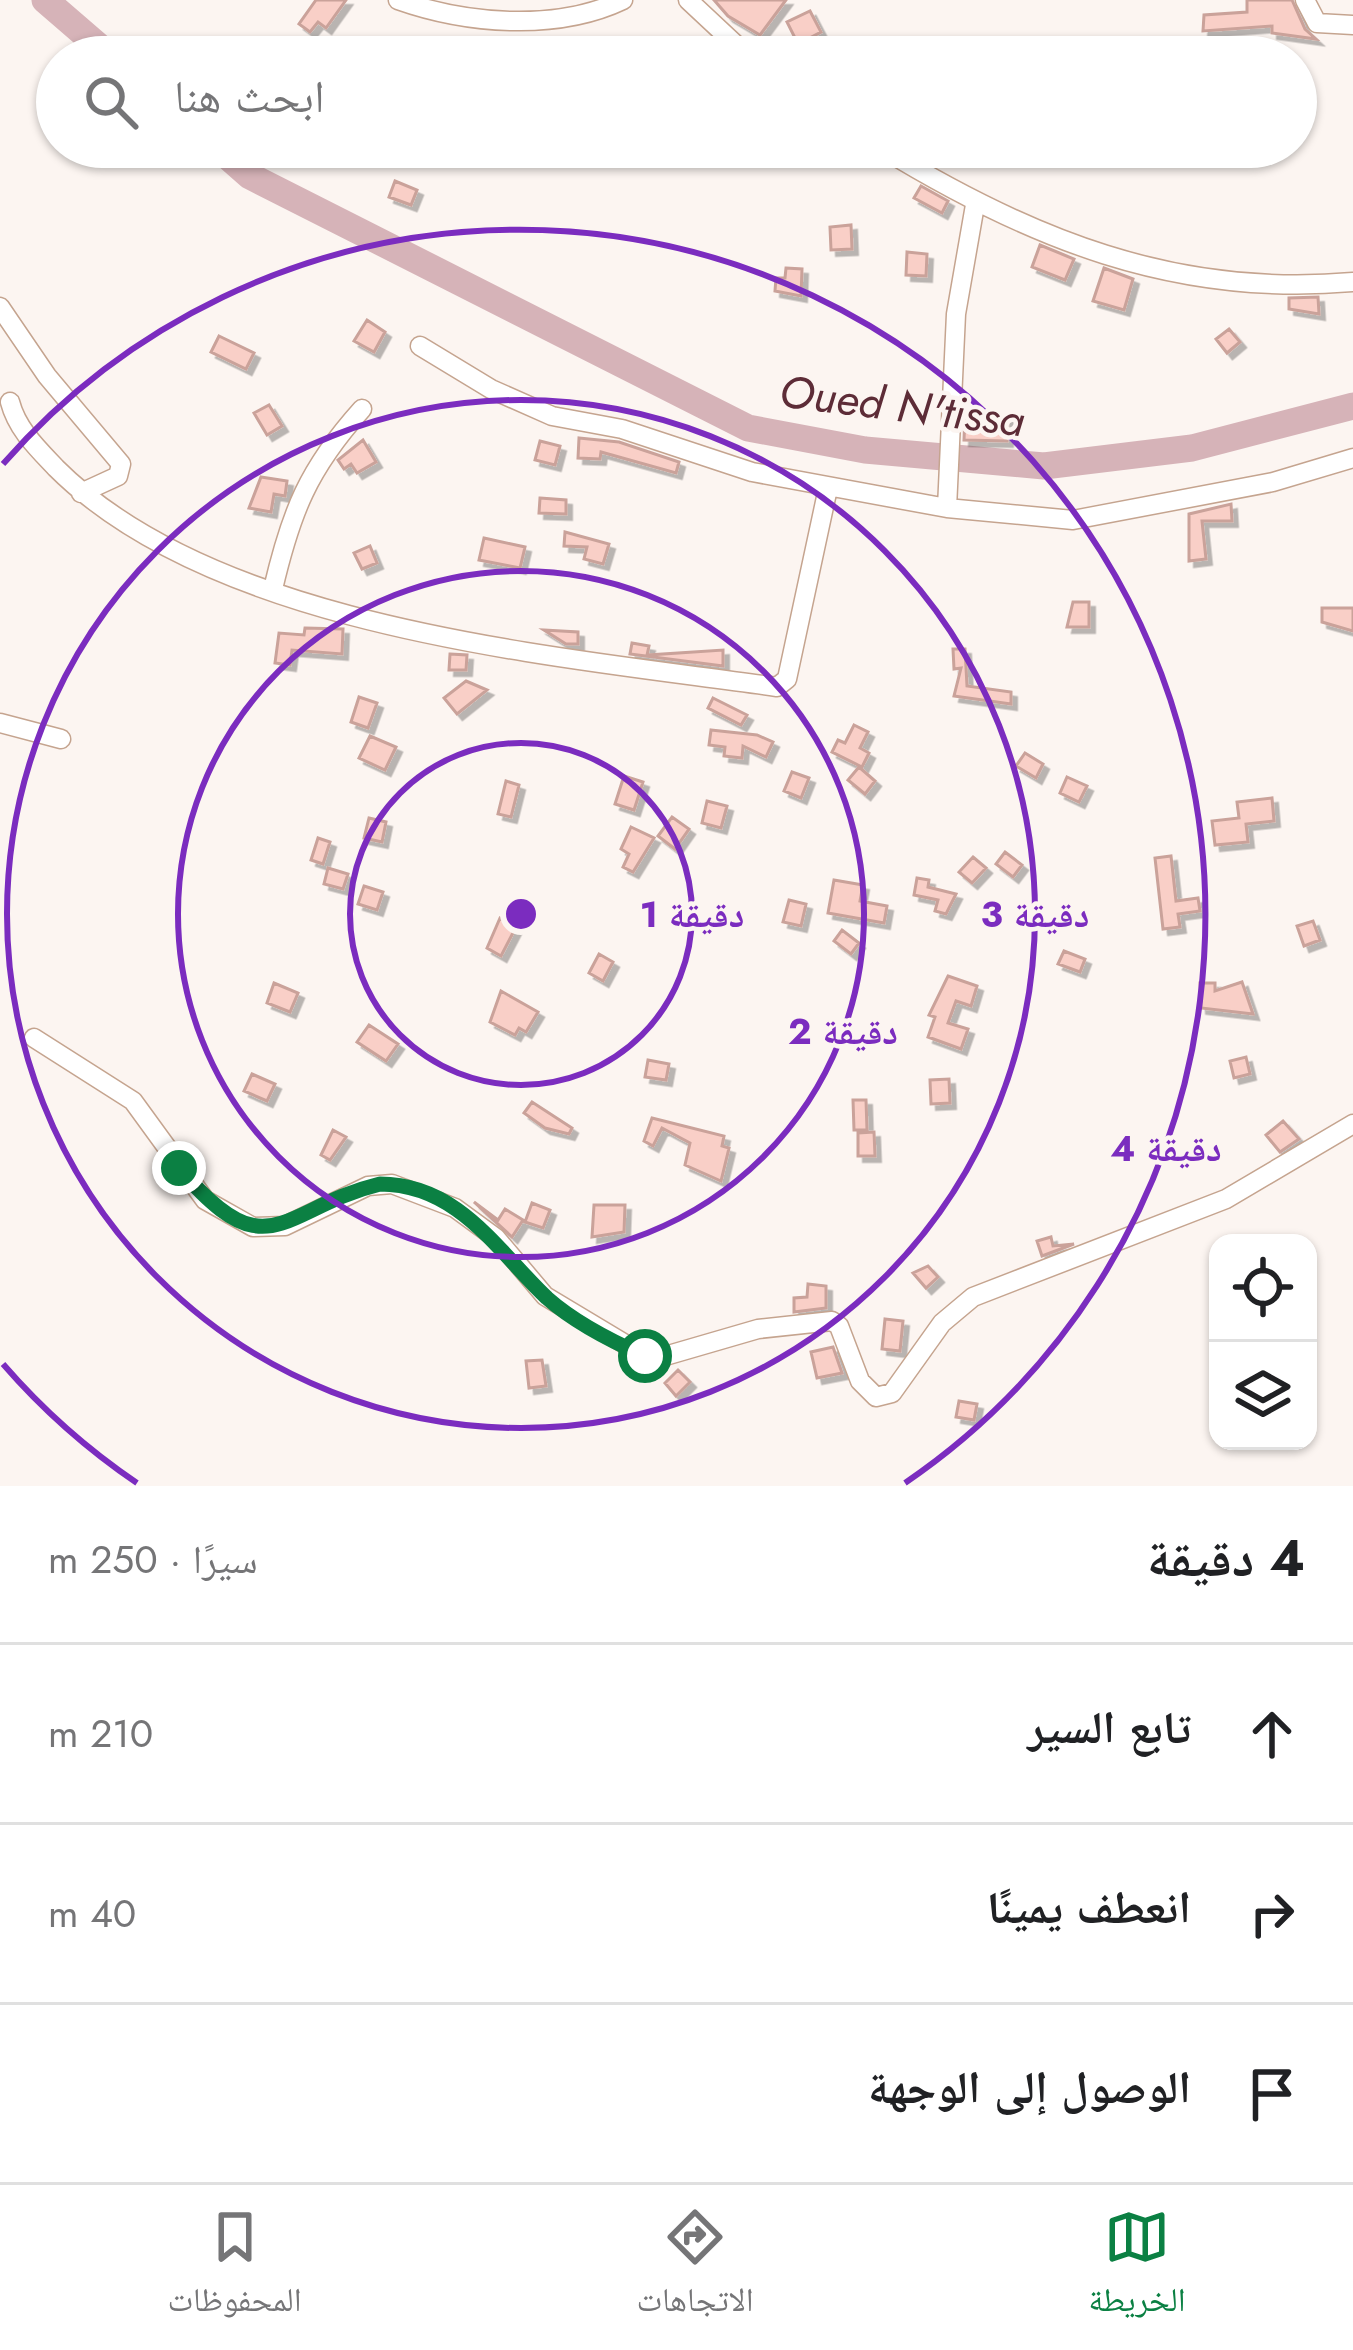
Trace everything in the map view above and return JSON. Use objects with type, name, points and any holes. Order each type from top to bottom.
[{"type":"street","points":[[398,0],[440,15],[540,20],[602,10],[623,0]]},
{"type":"street","points":[[688,0],[727,36]]},
{"type":"street","points":[[1304,0],[1317,23],[1353,25]]},
{"type":"street","points":[[914,168],[975,205],[1139,268],[1255,281],[1353,282]]},
{"type":"street","points":[[947,508],[956,314],[975,205]]},
{"type":"street","points":[[0,307],[47,376],[121,464],[118,476],[81,493]]},
{"type":"street","points":[[420,346],[491,389],[552,416],[622,429],[752,472],[947,508],[1073,520],[1274,482],[1353,458]]},
{"type":"street","points":[[10,402],[22,431],[81,493],[181,553],[273,589],[503,648],[776,687],[787,679],[828,488]]},
{"type":"street","points":[[273,589],[290,514],[308,476],[362,409]]},
{"type":"street","points":[[0,723],[62,740]]},
{"type":"street","points":[[34,1038],[133,1101],[205,1199],[253,1227],[285,1226],[368,1186],[392,1184],[455,1208],[496,1238],[555,1304],[645,1356],[664,1356],[758,1329],[832,1321],[860,1381],[876,1396],[892,1393],[942,1323],[973,1297],[1226,1198],[1353,1124]]},
{"type":"building","points":[[316,0],[346,0],[326,28],[318,22],[310,32],[299,24]]},
{"type":"building","points":[[714,0],[786,0],[760,35],[728,16]]},
{"type":"building","points":[[1247,0],[1292,0],[1313,36],[1272,33],[1272,26],[1203,31],[1204,15],[1247,12]]},
{"type":"building","points":[[810,11],[821,32],[794,36],[787,22]]},
{"type":"building","points":[[395,181],[417,190],[411,205],[389,197]]},
{"type":"building","points":[[921,186],[948,201],[942,213],[914,198]]},
{"type":"building","points":[[851,225],[852,249],[831,250],[830,227]]},
{"type":"building","points":[[1040,245],[1074,259],[1065,280],[1032,267]]},
{"type":"building","points":[[907,252],[927,254],[926,276],[906,275]]},
{"type":"building","points":[[786,268],[802,269],[801,296],[775,291],[776,278],[785,278]]},
{"type":"building","points":[[1104,268],[1133,279],[1124,310],[1093,301]]},
{"type":"building","points":[[1318,297],[1319,314],[1289,309],[1289,298]]},
{"type":"building","points":[[367,320],[385,332],[374,352],[354,341]]},
{"type":"building","points":[[1229,329],[1240,342],[1227,353],[1216,339]]},
{"type":"building","points":[[219,336],[254,353],[246,369],[211,352]]},
{"type":"building","points":[[269,405],[282,426],[267,435],[254,413]]},
{"type":"building","points":[[965,415],[1008,416],[1007,441],[964,440]]},
{"type":"building","points":[[579,438],[619,442],[679,462],[676,473],[601,452],[600,459],[578,458]]},
{"type":"building","points":[[363,440],[376,462],[357,473],[351,464],[344,469],[338,460]]},
{"type":"building","points":[[540,441],[560,446],[555,465],[535,460]]},
{"type":"building","points":[[261,477],[287,481],[285,496],[274,494],[271,512],[249,508]]},
{"type":"building","points":[[540,498],[566,500],[566,514],[539,513]]},
{"type":"building","points":[[1231,504],[1232,521],[1202,521],[1206,559],[1189,561],[1189,514]]},
{"type":"building","points":[[565,532],[609,544],[603,564],[584,559],[587,547],[564,546]]},
{"type":"building","points":[[484,538],[525,547],[520,568],[479,560]]},
{"type":"building","points":[[370,546],[377,563],[362,569],[354,553]]},
{"type":"building","points":[[1073,602],[1089,602],[1089,627],[1067,627]]},
{"type":"building","points":[[1322,608],[1353,608],[1353,631],[1322,622]]},
{"type":"building","points":[[305,628],[343,629],[342,654],[292,650],[290,665],[275,663],[279,633],[304,635]]},
{"type":"building","points":[[544,630],[578,632],[578,644],[566,644]]},
{"type":"building","points":[[632,643],[649,646],[647,655],[723,650],[723,666],[630,654]]},
{"type":"building","points":[[953,649],[965,649],[967,686],[1011,692],[1011,704],[954,696],[961,668],[954,669]]},
{"type":"building","points":[[450,654],[467,655],[466,670],[449,670]]},
{"type":"building","points":[[466,681],[487,690],[457,714],[444,698]]},
{"type":"building","points":[[359,697],[377,703],[368,728],[351,722]]},
{"type":"building","points":[[713,698],[747,715],[741,725],[708,708]]},
{"type":"building","points":[[854,725],[868,732],[860,748],[869,753],[862,767],[832,752],[838,740],[845,743]]},
{"type":"building","points":[[711,730],[757,735],[773,742],[766,757],[743,746],[742,758],[724,756],[725,747],[709,745]]},
{"type":"building","points":[[370,736],[396,747],[385,770],[359,758]]},
{"type":"building","points":[[1025,753],[1043,764],[1036,778],[1016,766]]},
{"type":"building","points":[[859,767],[875,781],[865,794],[848,780]]},
{"type":"building","points":[[792,772],[809,778],[801,798],[784,791]]},
{"type":"building","points":[[624,776],[643,782],[634,810],[615,804]]},
{"type":"building","points":[[1067,777],[1087,786],[1079,802],[1060,793]]},
{"type":"building","points":[[506,781],[519,785],[511,817],[498,814]]},
{"type":"building","points":[[1272,798],[1274,821],[1246,824],[1248,842],[1215,845],[1212,821],[1239,818],[1237,802]]},
{"type":"building","points":[[707,801],[727,806],[721,828],[702,823]]},
{"type":"building","points":[[672,817],[689,829],[675,849],[658,836]]},
{"type":"building","points":[[369,818],[386,822],[382,842],[364,838]]},
{"type":"building","points":[[631,827],[654,838],[633,872],[623,867],[629,854],[621,849]]},
{"type":"building","points":[[318,838],[330,842],[323,864],[311,860]]},
{"type":"building","points":[[1005,852],[1022,865],[1013,877],[996,864]]},
{"type":"building","points":[[1171,856],[1176,901],[1198,898],[1200,911],[1178,914],[1180,927],[1163,929],[1155,858]]},
{"type":"building","points":[[973,857],[986,868],[972,883],[959,872]]},
{"type":"building","points":[[328,868],[348,874],[343,889],[324,884]]},
{"type":"building","points":[[917,878],[929,880],[928,887],[956,894],[946,914],[935,911],[938,900],[914,895]]},
{"type":"building","points":[[834,880],[863,885],[860,901],[887,906],[884,923],[828,913]]},
{"type":"building","points":[[364,886],[383,892],[377,910],[358,904]]},
{"type":"building","points":[[789,900],[806,904],[801,926],[783,922]]},
{"type":"building","points":[[500,918],[516,927],[501,956],[487,948]]},
{"type":"building","points":[[1313,921],[1320,940],[1304,946],[1297,926]]},
{"type":"building","points":[[842,930],[859,943],[851,954],[834,941]]},
{"type":"building","points":[[1064,951],[1085,959],[1080,972],[1058,964]]},
{"type":"building","points":[[599,954],[613,962],[603,981],[589,973]]},
{"type":"building","points":[[948,976],[977,986],[971,1006],[956,1001],[948,1023],[968,1029],[961,1049],[928,1037],[935,1017],[929,1015]]},
{"type":"building","points":[[1242,982],[1253,1014],[1201,1008],[1200,983],[1215,983],[1215,991]]},
{"type":"building","points":[[274,983],[298,993],[290,1012],[267,1003]]},
{"type":"building","points":[[501,991],[538,1012],[526,1032],[519,1028],[515,1035],[490,1022]]},
{"type":"building","points":[[369,1025],[398,1044],[386,1061],[357,1042]]},
{"type":"building","points":[[1246,1057],[1250,1074],[1234,1078],[1230,1061]]},
{"type":"building","points":[[648,1060],[669,1064],[666,1080],[645,1077]]},
{"type":"building","points":[[252,1074],[275,1084],[267,1101],[244,1091]]},
{"type":"building","points":[[949,1079],[950,1103],[931,1104],[930,1080]]},
{"type":"building","points":[[853,1100],[866,1100],[867,1130],[854,1130]]},
{"type":"building","points":[[532,1102],[572,1128],[569,1134],[545,1128],[524,1113]]},
{"type":"building","points":[[652,1118],[724,1136],[722,1146],[729,1148],[721,1181],[685,1165],[690,1143],[662,1128],[653,1146],[644,1141]]},
{"type":"building","points":[[1283,1121],[1299,1139],[1280,1152],[1266,1135]]},
{"type":"building","points":[[333,1130],[346,1137],[330,1160],[321,1155]]},
{"type":"building","points":[[874,1132],[875,1156],[858,1156],[858,1133]]},
{"type":"building","points":[[474,1202],[498,1220],[505,1209],[523,1220],[512,1237]]},
{"type":"building","points":[[532,1203],[550,1210],[543,1228],[525,1222]]},
{"type":"building","points":[[594,1205],[625,1205],[624,1232],[592,1237]]},
{"type":"building","points":[[1051,1237],[1053,1246],[1074,1244],[1042,1256],[1037,1241]]},
{"type":"building","points":[[928,1266],[938,1277],[926,1288],[913,1273]]},
{"type":"building","points":[[808,1284],[826,1286],[826,1308],[794,1312],[794,1298],[807,1297]]},
{"type":"building","points":[[885,1319],[903,1321],[900,1351],[882,1349]]},
{"type":"building","points":[[833,1347],[842,1373],[817,1378],[811,1352]]},
{"type":"building","points":[[542,1360],[546,1386],[529,1388],[526,1361]]},
{"type":"building","points":[[678,1370],[690,1382],[676,1396],[665,1383]]},
{"type":"building","points":[[959,1401],[977,1404],[974,1420],[956,1417]]},
{"type":"waterway","name":"Oued N'tissa","points":[[45,0],[87,36]]},
{"type":"waterway","name":"Oued N'tissa","points":[[241,168],[748,428],[865,450],[1044,466],[1192,448],[1353,406]]},
{"type":"route","points":[[179,1168],[205,1199],[253,1227],[285,1226],[380,1184],[392,1184],[455,1208],[496,1238],[545,1296],[645,1356]]}]
